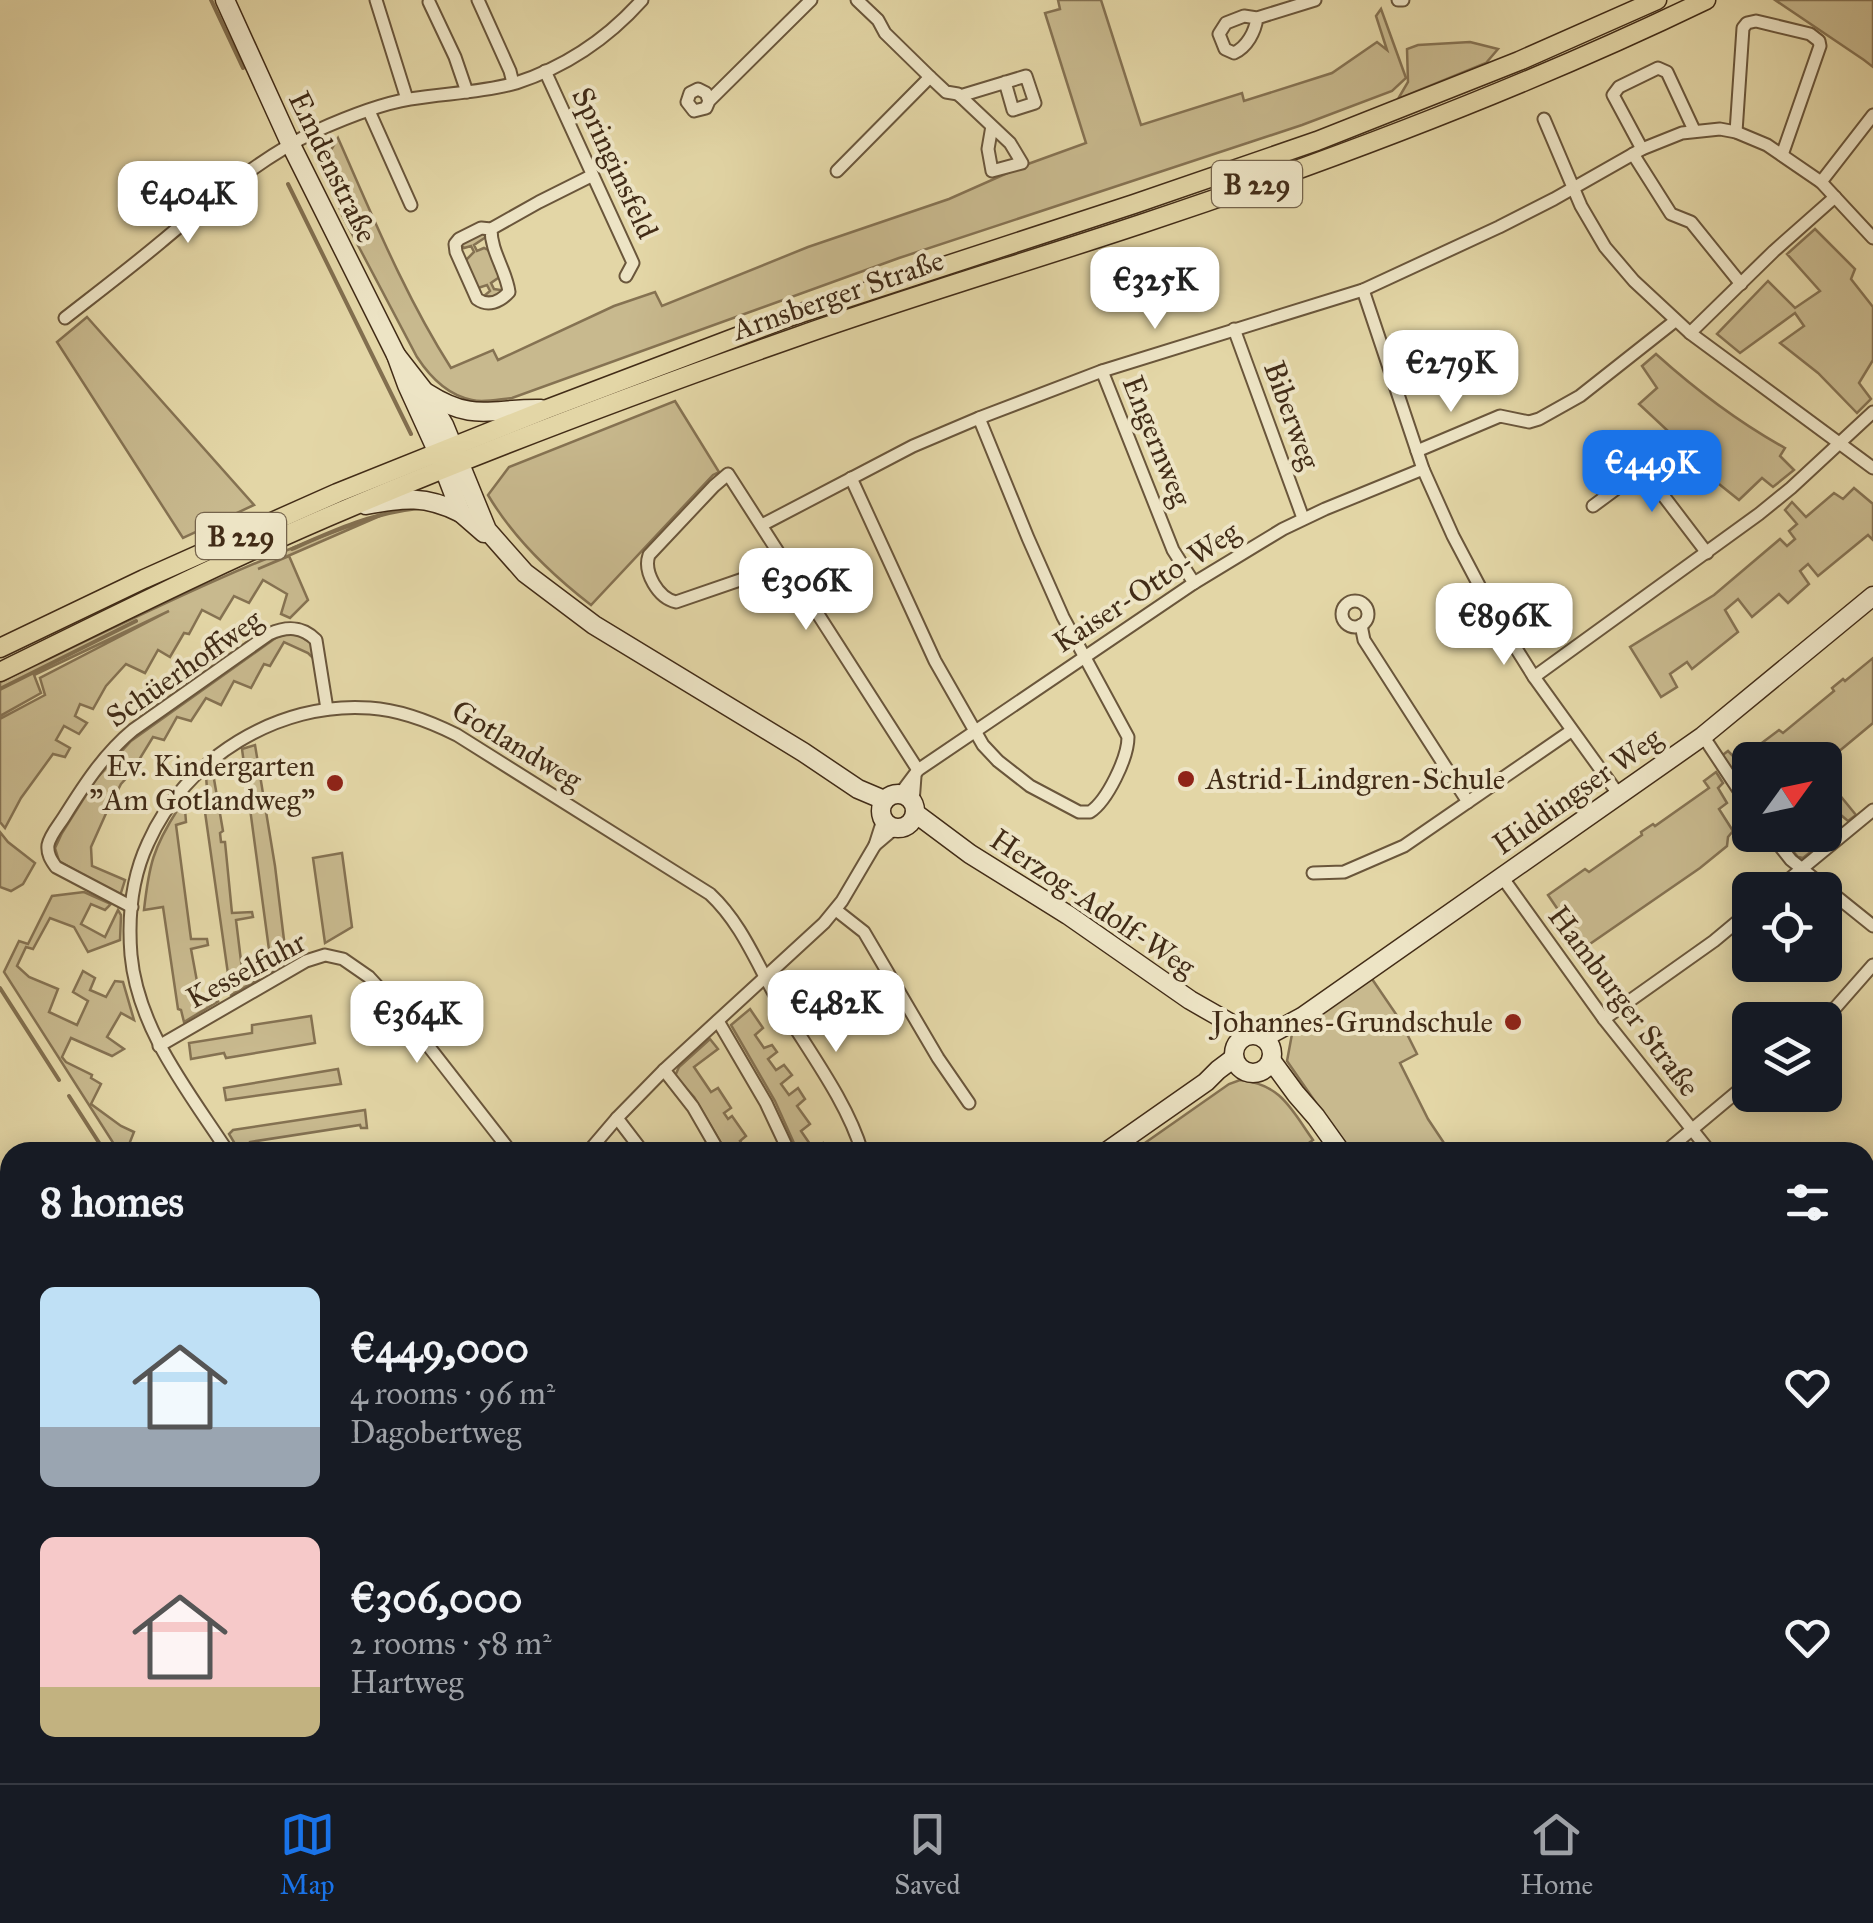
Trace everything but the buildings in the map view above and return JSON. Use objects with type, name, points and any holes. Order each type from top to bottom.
[{"type":"main road","name":"Emdenstraße","points":[[224,0],[407,385],[449,458]]},
{"type":"main road","name":"Arnsberger Straße","points":[[0,672],[346,509],[547,409],[789,317],[1317,141],[1658,0]]},
{"type":"main road","name":"Arnsberger Straße","points":[[0,648],[337,493],[1325,160],[1547,72],[1706,0]]},
{"type":"main road","name":"Emdenstraße","points":[[396,355],[444,425],[449,458]]},
{"type":"main road","points":[[424,391],[444,404],[468,412],[547,409]]},
{"type":"main road","points":[[449,458],[461,513]]},
{"type":"main road","name":"Herzog-Adolf-Weg","points":[[449,458],[493,539]]},
{"type":"main road","points":[[346,509],[420,498],[440,502],[461,513]]},
{"type":"main road","name":"Herzog-Adolf-Weg","points":[[461,513],[525,573],[594,625],[858,789],[948,839],[1068,915],[1208,1012],[1232,1024],[1253,1053],[1296,1094],[1334,1142]]},
{"type":"main road","name":"Hiddingser Weg","points":[[1120,1142],[1218,1070],[1253,1053],[1703,736],[1873,596]]},
{"type":"street","points":[[376,0],[407,99]]},
{"type":"street","points":[[478,0],[514,84]]},
{"type":"street","points":[[65,318],[230,184],[318,130],[407,99],[514,84],[600,40],[642,0]]},
{"type":"street","points":[[709,100],[811,0]]},
{"type":"street","points":[[857,0],[946,92],[960,96],[992,126]]},
{"type":"street","points":[[1257,18],[1315,0]]},
{"type":"street","points":[[429,2],[467,92]]},
{"type":"street","points":[[1736,132],[1743,28],[1756,21],[1810,34],[1820,46],[1782,155]]},
{"type":"street","points":[[1694,130],[1667,72],[1658,68],[1619,87],[1614,95],[1637,152],[1671,214],[1689,220],[1742,284]]},
{"type":"street","name":"Springinsfeld","points":[[545,71],[633,263],[626,276]]},
{"type":"street","points":[[837,171],[930,77]]},
{"type":"street","points":[[960,96],[1005,82]]},
{"type":"street","points":[[368,111],[411,206]]},
{"type":"street","points":[[1821,182],[1873,114]]},
{"type":"street","points":[[1544,119],[1590,222],[1614,258],[1641,288],[1690,334],[1873,468]]},
{"type":"street","points":[[762,525],[913,446],[979,418],[1102,370],[1363,290],[1500,227],[1637,152],[1694,130],[1736,132],[1782,155],[1821,182],[1873,238]]},
{"type":"street","points":[[491,229],[492,246],[509,292],[490,304],[477,299],[455,244],[591,176]]},
{"type":"street","points":[[1690,334],[1835,197]]},
{"type":"street","points":[[1363,290],[1423,468],[1453,536],[1534,678],[1619,795]]},
{"type":"street","points":[[1417,451],[1500,416],[1529,422],[1552,412],[1580,396],[1675,321]]},
{"type":"street","name":"Biberweg","points":[[1234,329],[1303,518]]},
{"type":"street","name":"Engernweg","points":[[1102,370],[1173,550],[1194,583]]},
{"type":"street","points":[[1534,678],[1791,488],[1873,412]]},
{"type":"street","points":[[851,478],[936,661],[974,732],[992,756],[1030,786],[1079,812],[1090,812],[1102,803],[1127,750],[1128,738],[1045,577],[979,418]]},
{"type":"street","name":"Kaiser-Otto-Weg","points":[[916,773],[1194,583],[1303,518],[1423,468]]},
{"type":"street","points":[[1593,506],[1643,468],[1708,552]]},
{"type":"street","points":[[597,1142],[664,1070],[836,910],[897,812],[916,773],[786,562],[728,474],[649,554],[646,564],[648,574],[665,598],[676,602],[786,562]]},
{"type":"street","points":[[1361,624],[1364,640],[1468,802]]},
{"type":"street","name":"Schüerhoffweg","points":[[132,907],[56,867],[48,850],[51,838],[88,780],[119,742],[269,634],[286,628],[304,630],[316,640],[327,709]]},
{"type":"street","name":"Gotlandweg","points":[[221,1142],[159,1046],[145,1011],[130,942],[136,876],[162,817],[195,775],[217,755],[257,730],[291,718],[327,709],[368,708],[414,716],[457,734],[710,894],[736,925],[843,1108],[858,1142]]},
{"type":"street","points":[[1313,873],[1344,872],[1404,846],[1571,731]]},
{"type":"street","points":[[1703,736],[1732,780]]},
{"type":"street","points":[[1798,872],[1873,810]]},
{"type":"street","points":[[1784,852],[1873,926]]},
{"type":"street","name":"Hamburger Straße","points":[[1502,877],[1604,1019],[1701,1142]]},
{"type":"street","points":[[836,910],[864,932],[969,1103]]},
{"type":"street","points":[[1604,1019],[1732,926]]},
{"type":"street","name":"Kesselfuhr","points":[[159,1046],[306,960],[325,955],[343,959],[369,976],[405,1016],[503,1142]]},
{"type":"street","points":[[1840,1002],[1873,964]]},
{"type":"street","points":[[718,1021],[766,1102],[784,1142]]},
{"type":"street","points":[[664,1070],[713,1142]]},
{"type":"street","points":[[1677,1142],[1732,1096]]},
{"type":"street","points":[[617,1118],[635,1142]]},
{"type":"shaded area","points":[[1058,0],[1101,0],[1141,125],[1242,93],[1244,101],[1332,73],[1377,42],[1387,50],[1376,16],[1381,9],[1406,78],[1392,91],[1302,125],[899,258],[512,398],[487,401],[463,398],[447,389],[417,357],[342,215],[325,165],[338,138],[404,284],[451,368],[493,350],[498,360],[614,306],[655,292],[662,306],[808,247],[949,199],[1086,143],[1045,13],[1060,9]]},
{"type":"shaded area","points":[[1775,0],[1873,0],[1873,67],[1864,60]]},
{"type":"shaded area","points":[[1470,42],[1498,49],[1486,63],[1398,99],[1408,82],[1407,49]]},
{"type":"shaded area","points":[[1815,229],[1855,269],[1851,279],[1873,307],[1873,360],[1859,383],[1871,399],[1857,413],[1818,373],[1780,343],[1804,326],[1795,313],[1740,353],[1717,334],[1768,281],[1795,308],[1820,291],[1787,254]]},
{"type":"shaded area","points":[[483,233],[486,237],[474,245],[477,251],[488,250],[499,271],[498,278],[491,283],[501,293],[494,297],[484,296],[490,291],[487,285],[478,288],[464,262],[474,252],[471,246],[461,245]]},
{"type":"shaded area","points":[[87,317],[254,505],[183,538],[57,342]]},
{"type":"shaded area","points":[[1656,354],[1718,405],[1785,448],[1780,456],[1794,470],[1773,487],[1762,478],[1739,500],[1709,476],[1695,474],[1663,440],[1668,431],[1639,404],[1657,388],[1642,366]]},
{"type":"shaded area","points":[[675,401],[719,472],[591,605],[534,555],[488,495],[509,467]]},
{"type":"shaded area","points":[[1854,488],[1873,504],[1873,540],[1868,535],[1818,576],[1808,564],[1800,571],[1809,584],[1788,603],[1779,594],[1752,617],[1738,599],[1725,610],[1738,632],[1692,669],[1687,662],[1670,674],[1677,687],[1661,697],[1630,647],[1714,595],[1780,539],[1787,546],[1795,539],[1789,531],[1797,524],[1785,510],[1792,502],[1806,517],[1834,493],[1843,499]]},
{"type":"shaded area","points":[[382,515],[258,569],[289,556],[308,600],[290,618],[281,614],[287,594],[263,580],[249,603],[234,596],[220,619],[202,610],[170,657],[158,650],[145,673],[126,664],[106,686],[93,709],[80,704],[75,716],[87,723],[79,734],[64,726],[56,740],[70,748],[65,757],[53,754],[5,828],[0,822],[0,719],[45,695],[40,678],[169,611],[34,675],[41,693],[0,716],[0,682],[236,571]]},
{"type":"shaded area","points":[[294,632],[312,644],[314,659],[284,642],[270,666],[264,664],[251,688],[234,681],[221,705],[206,698],[191,721],[177,717],[164,740],[153,737],[121,784],[91,847],[92,866],[125,880],[120,896],[59,861],[55,848],[62,833],[96,779],[131,741],[277,637]]},
{"type":"shaded area","points":[[1873,658],[1873,723],[1842,749],[1842,742],[1763,742],[1779,730],[1783,733]]},
{"type":"shaded area","points":[[255,745],[285,948],[294,947],[297,957],[272,972],[242,749]]},
{"type":"shaded area","points":[[1728,751],[1732,755],[1732,776],[1720,757]]},
{"type":"shaded area","points":[[218,768],[214,779],[232,913],[252,912],[253,917],[236,920],[242,969],[259,971],[259,979],[231,995],[202,791],[207,789],[206,776]]},
{"type":"shaded area","points":[[1716,772],[1723,783],[1718,788],[1727,803],[1719,809],[1732,829],[1727,846],[1584,948],[1548,895],[1585,869],[1589,872],[1709,788],[1704,781]]},
{"type":"shaded area","points":[[1842,798],[1856,815],[1848,821],[1842,816]]},
{"type":"shaded area","points":[[178,809],[185,809],[186,822],[176,825],[191,939],[207,939],[208,945],[191,949],[201,1003],[219,1001],[184,1022],[178,1009],[163,907],[144,910],[154,857]]},
{"type":"shaded area","points":[[0,832],[35,863],[23,884],[11,891],[0,887]]},
{"type":"shaded area","points":[[342,853],[352,927],[325,943],[313,858]]},
{"type":"shaded area","points":[[84,892],[111,904],[105,910],[91,904],[81,924],[105,937],[118,910],[121,915],[120,940],[88,952],[74,927],[50,918],[33,949],[26,947],[17,966],[29,977],[58,989],[49,1012],[77,1025],[88,1001],[73,992],[83,971],[95,978],[90,990],[106,997],[115,981],[123,982],[134,1020],[121,1013],[107,1037],[124,1049],[112,1056],[71,1038],[62,1057],[101,1084],[91,1104],[134,1132],[130,1142],[113,1142],[4,972],[19,941],[28,944],[52,896]]},
{"type":"shaded area","points":[[1370,976],[1417,1054],[1400,1063],[1443,1142],[1343,1142],[1287,1061],[1292,1034]]},
{"type":"shaded area","points":[[750,1009],[763,1028],[755,1035],[764,1048],[772,1045],[777,1052],[768,1059],[776,1070],[784,1065],[792,1075],[781,1084],[789,1095],[798,1088],[805,1099],[797,1106],[810,1124],[801,1131],[809,1142],[793,1142],[775,1101],[731,1025]]},
{"type":"shaded area","points":[[311,1016],[315,1043],[226,1058],[224,1053],[191,1059],[189,1043],[252,1033],[252,1025]]},
{"type":"shaded area","points":[[710,1039],[718,1049],[694,1067],[711,1092],[718,1088],[731,1108],[724,1113],[728,1119],[732,1116],[746,1136],[741,1142],[720,1142],[694,1097],[675,1076],[679,1067]]},
{"type":"shaded area","points":[[338,1069],[341,1084],[226,1100],[224,1088]]},
{"type":"shaded area","points":[[1240,1080],[1254,1082],[1275,1093],[1291,1108],[1313,1140],[1146,1142]]},
{"type":"shaded area","points":[[365,1110],[367,1128],[360,1125],[250,1142],[234,1142],[229,1134],[233,1130]]},
{"type":"waterway","points":[[211,0],[243,68]]},
{"type":"waterway","points":[[288,184],[411,434]]},
{"type":"waterway","points":[[292,549],[370,518],[419,508]]},
{"type":"waterway","points":[[0,689],[136,621]]},
{"type":"waterway","points":[[0,988],[59,1080]]},
{"type":"waterway","points":[[69,1096],[99,1142]]},
{"type":"place","name":"Astrid-Lindgren-Schule","points":[[1186,779]]},
{"type":"place","name":"Ev. Kindergarten \"Am Gotlandweg\"","points":[[335,783]]},
{"type":"place","name":"Johannes-Grundschule","points":[[1513,1022]]}]
